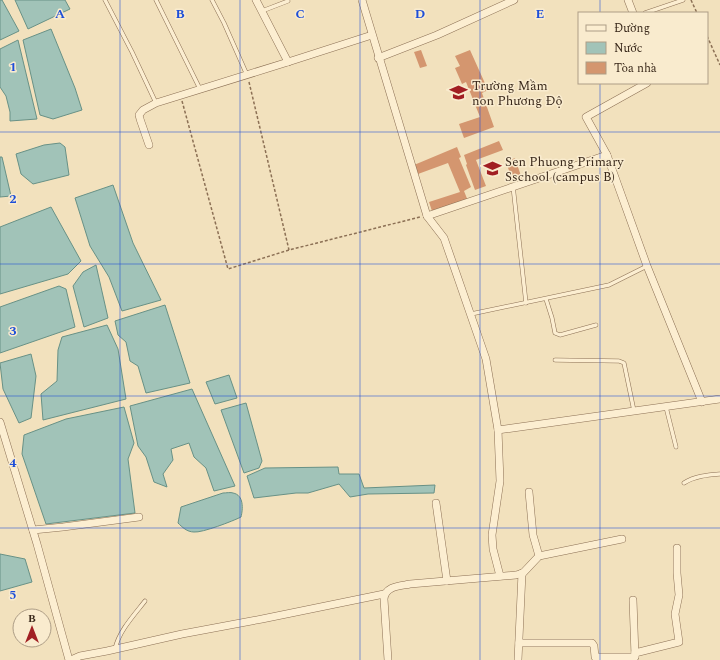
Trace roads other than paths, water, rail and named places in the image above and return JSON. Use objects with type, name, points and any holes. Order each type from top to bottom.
[{"type":"street","points":[[256,0],[288,62]]},
{"type":"street","points":[[362,0],[378,58],[427,216],[444,238],[486,359],[498,430],[500,481],[492,535],[493,549],[500,576]]},
{"type":"street","points":[[378,58],[437,36],[514,0]]},
{"type":"street","points":[[628,0],[633,12]]},
{"type":"street","points":[[149,145],[139,115],[143,110],[156,103],[372,35]]},
{"type":"street","points":[[645,84],[586,116],[607,155],[647,266],[702,402]]},
{"type":"street","points":[[427,216],[607,155]]},
{"type":"street","points":[[498,430],[634,412],[720,398]]},
{"type":"street","points":[[0,422],[70,660],[80,656],[182,634],[384,594],[397,586],[522,573],[539,556],[622,539]]},
{"type":"street","points":[[529,492],[532,535],[539,556]]},
{"type":"street","points":[[436,503],[447,581]]},
{"type":"street","points":[[32,530],[139,516]]},
{"type":"street","points":[[519,643],[592,643],[594,646],[595,657],[635,657],[679,642],[675,614],[679,594],[677,548]]},
{"type":"street","points":[[518,660],[522,573]]},
{"type":"street","points":[[384,594],[388,660]]},
{"type":"street","points":[[633,600],[635,657]]},
{"type":"lane","points":[[105,0],[156,103]]},
{"type":"lane","points":[[156,0],[200,90]]},
{"type":"lane","points":[[212,0],[247,74]]},
{"type":"lane","points":[[649,12],[683,0]]},
{"type":"lane","points":[[262,11],[288,1]]},
{"type":"lane","points":[[513,186],[526,303]]},
{"type":"lane","points":[[470,314],[608,285],[647,266]]},
{"type":"lane","points":[[546,299],[552,318],[554,333],[560,335],[596,325]]},
{"type":"lane","points":[[555,360],[619,361],[624,363],[634,412]]},
{"type":"lane","points":[[666,407],[676,447]]},
{"type":"lane","points":[[684,483],[690,479],[720,474]]},
{"type":"lane","points":[[115,649],[116,643],[123,630],[145,601]]},
{"type":"water","points":[[0,0],[2,0],[19,31],[0,40]]},
{"type":"water","points":[[15,0],[65,0],[70,9],[28,29]]},
{"type":"water","points":[[51,29],[75,88],[82,110],[53,119],[40,115],[23,40]]},
{"type":"water","points":[[18,40],[37,119],[10,121],[10,112],[6,96],[0,87],[0,49]]},
{"type":"water","points":[[60,143],[65,147],[69,175],[33,184],[21,174],[16,154],[44,145]]},
{"type":"water","points":[[0,157],[2,157],[11,196],[0,197]]},
{"type":"water","points":[[113,185],[133,243],[161,300],[122,311],[109,277],[90,246],[75,198]]},
{"type":"water","points":[[51,207],[81,261],[68,274],[0,294],[0,227]]},
{"type":"water","points":[[96,265],[108,318],[84,327],[73,286],[83,272]]},
{"type":"water","points":[[59,286],[66,289],[75,327],[0,353],[0,307]]},
{"type":"water","points":[[165,305],[190,383],[146,393],[138,366],[130,361],[126,342],[118,335],[115,321]]},
{"type":"water","points":[[107,325],[118,349],[126,399],[43,420],[41,394],[57,381],[58,350],[62,337]]},
{"type":"water","points":[[31,354],[36,376],[31,418],[19,423],[3,389],[0,363]]},
{"type":"water","points":[[229,375],[237,398],[215,404],[206,382]]},
{"type":"water","points":[[192,389],[235,486],[214,491],[206,468],[194,457],[189,443],[171,449],[173,460],[163,474],[167,487],[154,482],[146,457],[138,446],[130,406]]},
{"type":"water","points":[[246,403],[262,461],[259,468],[244,473],[221,410]]},
{"type":"water","points":[[124,407],[134,443],[128,459],[135,513],[46,524],[22,454],[24,435],[66,419]]},
{"type":"water","points":[[338,467],[339,474],[359,474],[364,488],[435,485],[434,493],[368,494],[350,497],[339,484],[308,493],[254,498],[247,476],[265,468]]},
{"type":"water","points":[[223,493],[232,493],[239,496],[242,503],[241,517],[198,532],[191,532],[183,528],[178,523],[181,507]]},
{"type":"water","points":[[0,554],[25,559],[32,582],[0,591]]},
{"type":"place","name":"Trường Mầm non Phương Độ","points":[[459,92]]},
{"type":"place","name":"Sen Phuong Primary Sschool (campus B)","points":[[492,168]]}]
